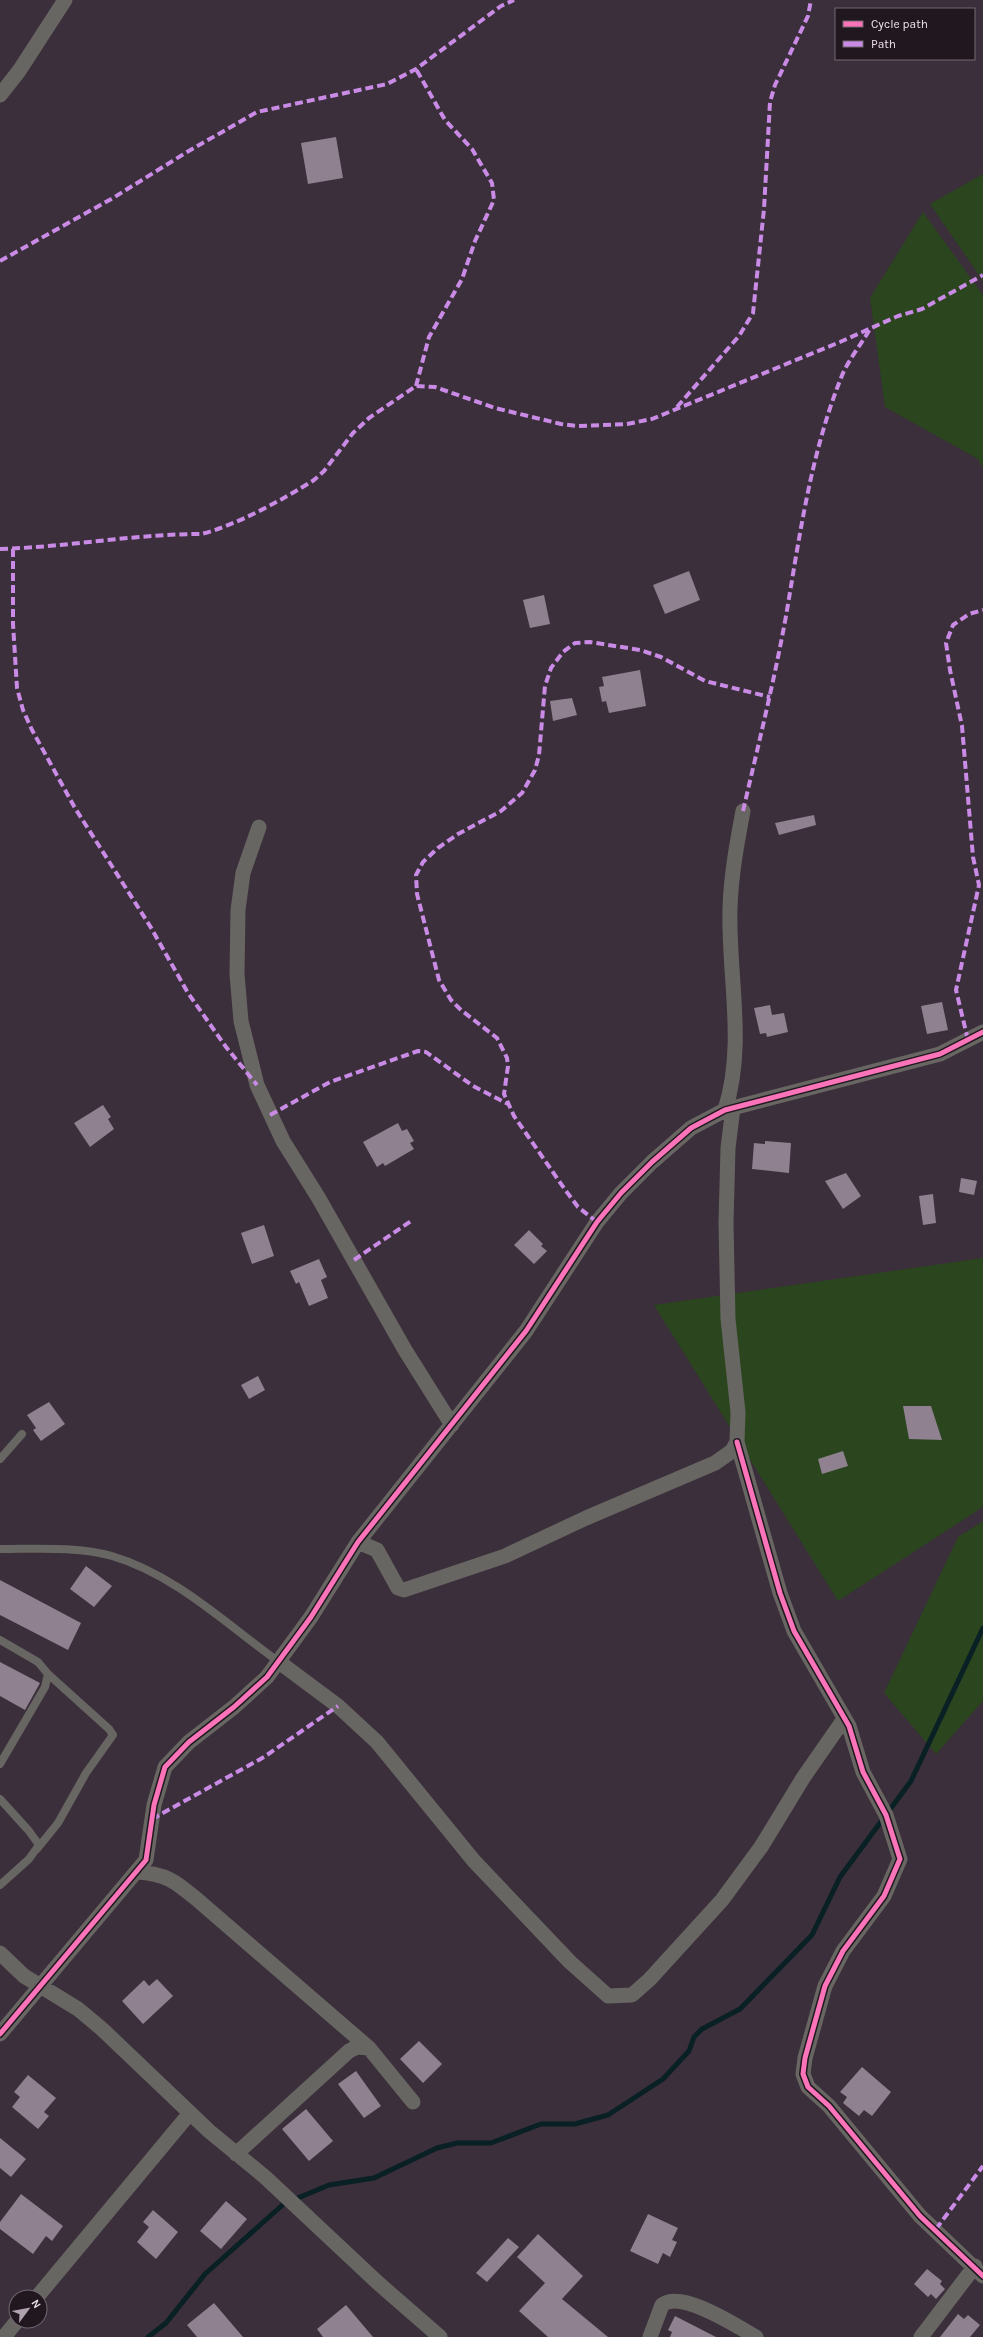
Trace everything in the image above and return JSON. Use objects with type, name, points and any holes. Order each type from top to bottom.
[{"type":"street","points":[[0,94],[19,71],[65,0]]},
{"type":"street","points":[[743,811],[735,854],[730,908],[737,1050],[729,1109],[726,1223],[728,1319],[738,1412],[737,1442],[780,1593],[794,1631],[848,1726],[863,1772],[886,1815],[900,1859],[884,1896],[843,1951],[825,1986],[805,2058],[804,2078],[812,2091],[829,2106],[920,2216],[979,2271],[921,2337]]},
{"type":"street","points":[[260,828],[243,873],[238,910],[237,974],[241,1021],[257,1085],[283,1141],[318,1197],[405,1350],[452,1425]]},
{"type":"street","points":[[0,2034],[146,1860],[154,1805],[165,1767],[189,1742],[234,1707],[267,1677],[279,1662],[312,1617],[358,1542],[526,1331],[597,1222],[621,1193],[652,1162],[691,1128],[729,1109],[940,1054],[983,1032]]},
{"type":"street","points":[[358,1542],[377,1550],[398,1588],[404,1590],[505,1556],[586,1518],[704,1468],[732,1451],[737,1442]]},
{"type":"street","points":[[279,1662],[338,1706],[377,1742],[474,1861],[570,1962],[608,1996],[632,1995],[650,1979],[722,1900],[761,1847],[803,1778],[844,1719]]},
{"type":"street","points":[[137,1872],[157,1873],[176,1883],[369,2048],[413,2102]]},
{"type":"street","points":[[0,1953],[16,1970],[78,2009],[102,2029],[190,2113],[236,2154],[265,2177],[378,2282],[440,2337]]},
{"type":"street","points":[[236,2154],[351,2049],[369,2048]]},
{"type":"street","points":[[44,2289],[190,2113]]},
{"type":"street","points":[[650,2337],[662,2305],[675,2301],[691,2303],[727,2320],[756,2337]]},
{"type":"street","points":[[4,2337],[10,2329]]},
{"type":"lane","points":[[0,1459],[22,1434]]},
{"type":"lane","points":[[0,1549],[88,1552],[112,1556],[129,1562],[184,1591],[279,1662]]},
{"type":"lane","points":[[0,1640],[38,1662],[48,1674],[109,1729],[112,1735],[86,1773],[58,1823],[37,1849],[0,1885]]},
{"type":"lane","points":[[0,1764],[45,1687],[48,1674]]},
{"type":"lane","points":[[1,1801],[37,1841],[37,1849]]},
{"type":"green space","points":[[983,174],[983,281],[930,204]]},
{"type":"green space","points":[[923,212],[983,295],[983,469],[978,459],[885,407],[870,298]]},
{"type":"green space","points":[[983,1258],[983,1507],[838,1601],[654,1305]]},
{"type":"green space","points":[[983,1521],[983,1701],[936,1754],[884,1693],[958,1537]]},
{"type":"building","points":[[336,137],[343,178],[308,184],[301,143]]},
{"type":"building","points":[[689,571],[700,600],[665,614],[653,585]]},
{"type":"building","points":[[544,595],[550,624],[530,628],[523,600]]},
{"type":"building","points":[[640,670],[646,706],[609,713],[606,701],[602,702],[599,687],[604,686],[602,677]]},
{"type":"building","points":[[572,698],[577,715],[553,721],[550,701]]},
{"type":"building","points":[[814,815],[816,825],[779,835],[775,823]]},
{"type":"building","points":[[942,1002],[948,1030],[927,1034],[921,1006]]},
{"type":"building","points":[[770,1005],[772,1015],[784,1013],[788,1032],[767,1037],[766,1033],[760,1034],[754,1008]]},
{"type":"building","points":[[103,1105],[111,1117],[108,1119],[114,1129],[90,1147],[74,1123]]},
{"type":"building","points":[[398,1123],[402,1131],[407,1129],[414,1141],[410,1143],[414,1149],[385,1166],[383,1163],[377,1167],[363,1142]]},
{"type":"building","points":[[765,1141],[791,1143],[789,1173],[752,1169],[754,1143],[765,1144]]},
{"type":"building","points":[[846,1173],[861,1196],[843,1209],[825,1181]]},
{"type":"building","points":[[961,1178],[977,1181],[974,1195],[959,1192]]},
{"type":"building","points":[[933,1194],[936,1223],[923,1225],[919,1196]]},
{"type":"building","points":[[264,1225],[274,1256],[252,1264],[241,1233]]},
{"type":"building","points":[[529,1230],[543,1244],[541,1246],[547,1251],[534,1264],[514,1245]]},
{"type":"building","points":[[319,1259],[327,1277],[321,1280],[328,1298],[309,1306],[299,1282],[296,1284],[290,1271]]},
{"type":"building","points":[[258,1376],[265,1390],[249,1399],[241,1385]]},
{"type":"building","points":[[49,1402],[65,1424],[41,1441],[33,1430],[36,1428],[27,1415]]},
{"type":"building","points":[[903,1406],[931,1406],[942,1440],[909,1439]]},
{"type":"building","points":[[843,1451],[848,1466],[822,1474],[818,1459]]},
{"type":"building","points":[[86,1566],[112,1586],[94,1607],[70,1589]]},
{"type":"building","points":[[0,1580],[81,1623],[68,1650],[0,1615]]},
{"type":"building","points":[[0,1662],[40,1683],[25,1710],[0,1696]]},
{"type":"building","points":[[157,1979],[173,1996],[143,2024],[122,2001],[144,1980],[149,1986]]},
{"type":"building","points":[[419,2041],[442,2064],[423,2083],[400,2059]]},
{"type":"building","points":[[862,2067],[891,2092],[872,2116],[864,2110],[859,2116],[843,2103],[847,2097],[840,2092]]},
{"type":"building","points":[[356,2071],[381,2106],[364,2118],[338,2084]]},
{"type":"building","points":[[28,2075],[56,2098],[44,2112],[49,2116],[38,2129],[12,2107],[20,2097],[14,2092]]},
{"type":"building","points":[[306,2109],[333,2141],[309,2161],[282,2129]]},
{"type":"building","points":[[0,2138],[26,2159],[11,2177],[0,2168]]},
{"type":"building","points":[[21,2194],[63,2226],[52,2241],[46,2236],[33,2254],[0,2229],[0,2222]]},
{"type":"building","points":[[226,2201],[247,2219],[221,2249],[200,2231]]},
{"type":"building","points":[[153,2210],[178,2232],[156,2259],[137,2242],[149,2227],[143,2222]]},
{"type":"building","points":[[648,2214],[678,2228],[672,2240],[677,2242],[670,2257],[663,2253],[658,2264],[630,2251]]},
{"type":"building","points":[[538,2234],[583,2276],[562,2299],[608,2337],[548,2337],[519,2311],[545,2283],[517,2257]]},
{"type":"building","points":[[508,2238],[519,2247],[487,2282],[476,2273]]},
{"type":"building","points":[[927,2269],[942,2281],[940,2284],[945,2289],[936,2299],[931,2294],[928,2297],[914,2284]]},
{"type":"building","points":[[214,2303],[243,2337],[197,2337],[187,2325]]},
{"type":"building","points":[[346,2305],[373,2337],[323,2337],[317,2329]]},
{"type":"building","points":[[958,2314],[964,2319],[968,2315],[980,2325],[970,2337],[940,2337]]},
{"type":"building","points":[[675,2316],[716,2337],[670,2337],[672,2332],[668,2330]]},
{"type":"waterway","points":[[298,2198],[329,2185],[374,2178],[437,2148],[457,2143],[491,2143],[541,2124],[575,2124],[608,2115],[663,2079],[689,2051],[694,2037],[702,2029],[740,2009],[812,1935],[840,1877],[911,1781],[983,1628]]},
{"type":"waterway","points":[[148,2337],[166,2323],[205,2274],[288,2200]]},
{"type":"marked path","points":[[0,261],[113,198],[187,152],[257,112],[387,84],[416,69],[501,6],[514,0]]},
{"type":"marked path","points":[[677,407],[739,336],[753,313],[764,209],[770,102],[775,85],[808,16],[811,0]]},
{"type":"marked path","points":[[416,69],[445,120],[472,149],[492,183],[494,200],[475,241],[462,279],[429,337],[416,386]]},
{"type":"marked path","points":[[0,549],[51,546],[151,536],[201,534],[229,525],[274,503],[314,480],[324,471],[353,433],[369,418],[416,386],[435,387],[495,408],[561,424],[578,426],[627,424],[652,419],[840,342],[898,316],[922,309],[983,275]]},
{"type":"marked path","points":[[743,811],[766,714],[786,616],[808,493],[823,432],[843,373],[870,329]]},
{"type":"marked path","points":[[13,549],[13,624],[17,688],[23,710],[32,730],[75,808],[150,926],[188,993],[226,1047],[257,1085]]},
{"type":"marked path","points":[[968,1040],[956,990],[979,885],[973,857],[962,726],[946,643],[953,625],[969,614],[983,610]]},
{"type":"marked path","points":[[597,1222],[578,1207],[514,1116],[504,1094],[508,1066],[507,1058],[497,1038],[461,1010],[451,1000],[439,980],[417,894],[416,875],[423,862],[438,848],[458,834],[501,811],[522,793],[535,770],[539,755],[545,686],[551,668],[563,652],[575,643],[590,642],[640,650],[661,657],[705,681],[770,697]]},
{"type":"marked path","points":[[270,1115],[330,1082],[418,1051],[426,1052],[473,1086],[508,1104]]},
{"type":"marked path","points":[[354,1260],[411,1221]]},
{"type":"marked path","points":[[152,1819],[264,1757],[338,1706]]},
{"type":"marked path","points":[[936,2229],[983,2166]]},
{"type":"cycle path","points":[[0,2034],[146,1860],[154,1805],[165,1767],[189,1742],[234,1707],[267,1677],[311,1617],[358,1542],[526,1331],[597,1222],[621,1193],[652,1162],[691,1128],[725,1110],[940,1054],[983,1032]]},
{"type":"cycle path","points":[[737,1442],[780,1593],[794,1631],[849,1726],[863,1772],[886,1815],[900,1859],[884,1896],[843,1951],[825,1986],[805,2058],[803,2074],[808,2087],[829,2106],[920,2216],[983,2276]]}]
